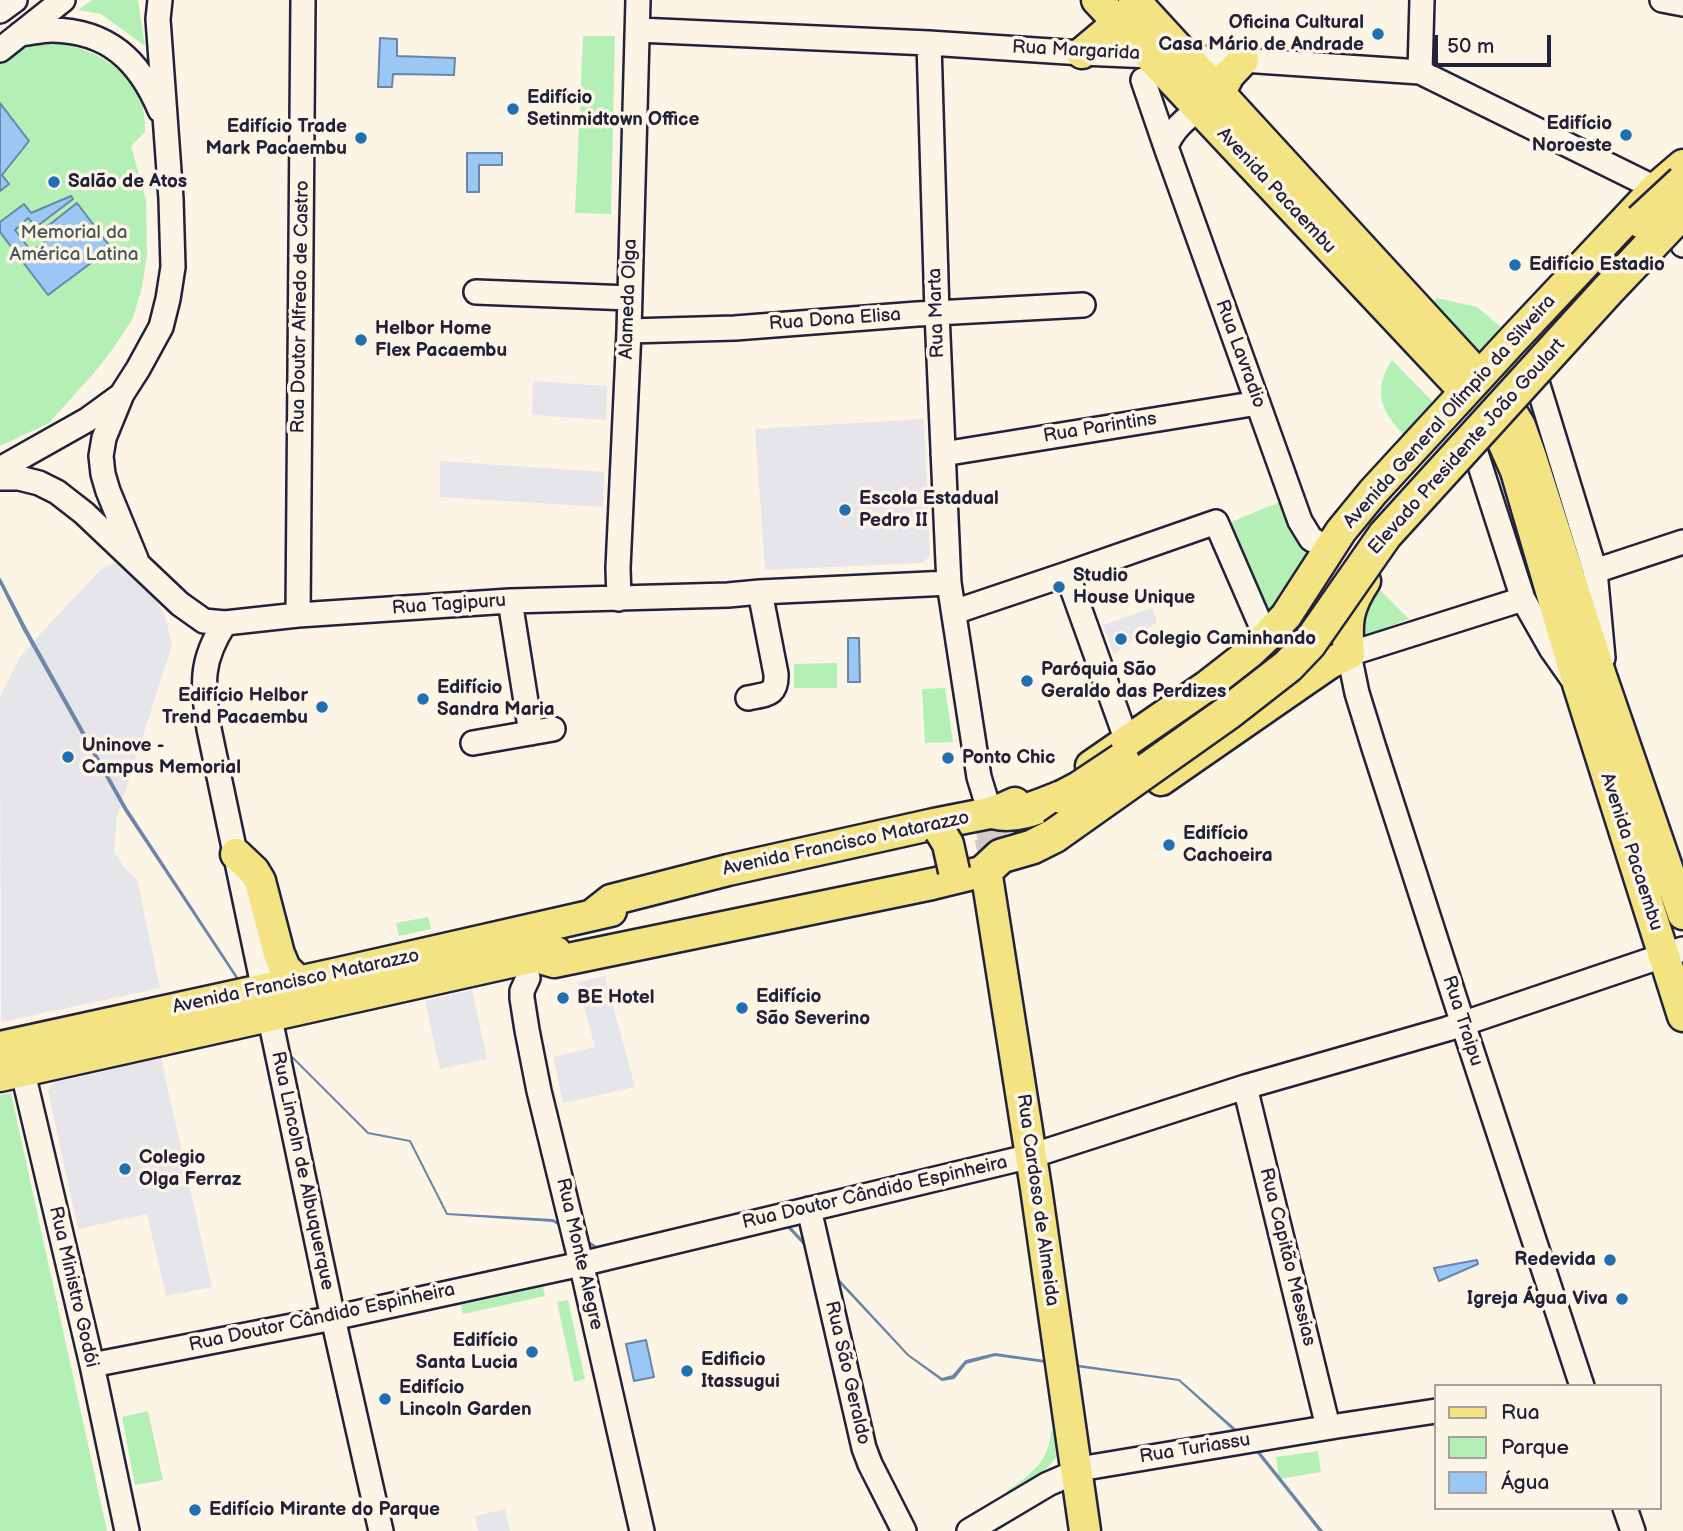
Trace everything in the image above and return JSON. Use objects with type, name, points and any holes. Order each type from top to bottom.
[{"type":"highway","name":"Elevado Presidente João Goulart","points":[[1063,797],[1236,683],[1288,638],[1395,495],[1659,202],[1669,186]]},
{"type":"highway","name":"Elevado Presidente João Goulart","points":[[1054,836],[1229,712],[1288,666],[1309,644],[1385,535],[1608,289],[1682,228]]},
{"type":"highway","name":"Avenida Francisco Matarazzo","points":[[995,812],[1004,815],[1017,813],[1063,797]]},
{"type":"highway","name":"Avenida Francisco Matarazzo","points":[[948,854],[1001,856],[1031,847],[1054,836]]},
{"type":"main road","name":"Avenida Pacaembu","points":[[1097,0],[1130,9],[1185,57],[1209,101],[1462,373]]},
{"type":"main road","name":"Avenida Pacaembu","points":[[1130,9],[1145,67],[1209,101]]},
{"type":"main road","points":[[1082,52],[1130,9]]},
{"type":"main road","points":[[1209,101],[1242,60]]},
{"type":"main road","name":"Avenida General Olímpio da Silveira","points":[[995,812],[1091,766],[1207,686],[1248,654],[1286,616],[1341,531],[1373,492],[1519,333],[1669,186],[1683,165]]},
{"type":"main road","points":[[948,854],[1050,851],[1069,842],[1330,663],[1349,654],[1347,631],[1353,600],[1379,559],[1497,435],[1538,385],[1682,228]]},
{"type":"main road","name":"Avenida Pacaembu","points":[[1497,435],[1516,471],[1590,683],[1673,953],[1683,1016]]},
{"type":"main road","points":[[1306,607],[1326,554]]},
{"type":"main road","name":"Avenida Pacaembu","points":[[1590,683],[1683,914]]},
{"type":"main road","name":"Avenida Francisco Matarazzo","points":[[9,1059],[266,1003],[325,1004],[533,967],[932,884],[948,854],[995,812]]},
{"type":"main road","points":[[236,853],[260,881],[285,968],[325,1004]]},
{"type":"main road","name":"Avenida Francisco Matarazzo","points":[[266,1003],[298,982],[592,915],[611,900],[700,876],[948,854]]},
{"type":"main road","name":"Avenida Francisco Matarazzo","points":[[533,967],[948,854]]},
{"type":"main road","name":"Rua Cardoso de Almeida","points":[[948,854],[1031,1156],[1085,1531]]},
{"type":"street","points":[[0,11],[15,0]]},
{"type":"street","points":[[0,50],[63,0]]},
{"type":"street","points":[[138,565],[108,491],[101,456],[104,438],[122,394],[160,327],[173,267],[171,199],[158,19],[160,0]]},
{"type":"street","name":"Rua Doutor Alfredo de Castro","points":[[298,615],[303,0]]},
{"type":"street","name":"Alameda Olga","points":[[619,599],[638,0]]},
{"type":"street","points":[[1420,72],[1422,0]]},
{"type":"street","points":[[1662,0],[1683,4]]},
{"type":"street","points":[[20,34],[50,30],[83,33],[102,39],[131,63],[145,81],[154,96],[165,126]]},
{"type":"street","name":"Rua Margarida","points":[[638,30],[1082,52],[1145,67],[1185,57],[1420,72],[1638,179],[1669,186]]},
{"type":"street","name":"Rua Marta","points":[[929,43],[949,583],[979,777],[987,803],[995,812]]},
{"type":"street","name":"Rua Lavradio","points":[[1145,67],[1166,147],[1300,521],[1311,539],[1326,554]]},
{"type":"street","points":[[1166,147],[1175,130],[1209,101]]},
{"type":"street","points":[[1669,186],[1670,212],[1682,228]]},
{"type":"street","points":[[476,292],[629,298]]},
{"type":"street","name":"Rua Dona Elisa","points":[[629,331],[735,328],[1083,304]]},
{"type":"street","name":"Avenida Pacaembu","points":[[1497,435],[1523,599],[1552,650],[1590,683],[1603,652],[1595,571],[1538,385]]},
{"type":"street","points":[[0,469],[87,421],[122,394]]},
{"type":"street","name":"Rua Parintins","points":[[943,454],[1258,403]]},
{"type":"street","name":"Rua Tagipuru","points":[[0,478],[19,478],[39,483],[57,492],[84,513],[180,604],[197,617],[211,622],[510,601],[728,595],[949,583]]},
{"type":"street","points":[[954,611],[1067,575],[1216,522],[1266,637]]},
{"type":"street","points":[[1595,571],[1683,542]]},
{"type":"street","points":[[1067,575],[1127,741]]},
{"type":"street","points":[[748,698],[772,692],[776,682],[760,592]]},
{"type":"street","points":[[1349,654],[1523,599]]},
{"type":"street","points":[[473,743],[542,731],[510,601]]},
{"type":"street","name":"Rua Lincoln de Albuquerque","points":[[225,623],[209,649],[205,665],[209,729],[333,1318],[381,1531]]},
{"type":"street","name":"Rua Traipu","points":[[1349,654],[1357,693],[1462,1024],[1581,1384]]},
{"type":"street","name":"Rua Doutor Cândido Espinheira","points":[[92,1365],[333,1318],[581,1264],[1031,1156],[1245,1087],[1462,1024],[1673,953]]},
{"type":"street","name":"Rua Monte Alegre","points":[[533,967],[522,991],[525,1019],[642,1531]]},
{"type":"street","name":"Rua Ministro Godói","points":[[9,1059],[92,1365],[127,1531]]},
{"type":"street","name":"Rua Capitão Messias","points":[[1245,1087],[1328,1427]]},
{"type":"street","name":"Rua São Geraldo","points":[[809,1209],[864,1448],[904,1531]]},
{"type":"street","name":"Rua Turiassu","points":[[969,1531],[1048,1484],[1076,1471],[1109,1463],[1328,1427],[1434,1412]]},
{"type":"street","points":[[1626,1510],[1633,1531]]},
{"type":"shaded area","points":[[533,381],[607,386],[606,420],[532,415]]},
{"type":"shaded area","name":"Escola Estadual Pedro II","points":[[924,419],[930,556],[922,563],[765,570],[755,429]]},
{"type":"shaded area","points":[[440,461],[604,472],[603,507],[440,497]]},
{"type":"shaded area","name":"Uninove - Campus Memorial","points":[[122,560],[149,589],[165,616],[172,645],[117,817],[114,852],[137,879],[160,988],[1,1022],[0,697],[20,657],[101,569]]},
{"type":"shaded area","name":"Colegio Caminhando","points":[[1152,608],[1157,622],[1114,654],[1103,625]]},
{"type":"shaded area","points":[[605,976],[635,1087],[563,1103],[553,1057],[595,1047],[577,982]]},
{"type":"shaded area","points":[[472,990],[487,1059],[440,1069],[425,1001]]},
{"type":"shaded area","name":"Colegio Olga Ferraz","points":[[161,1058],[212,1287],[166,1296],[147,1214],[78,1229],[48,1091],[53,1083]]},
{"type":"shaded area","points":[[505,1509],[510,1531],[478,1531],[475,1516]]},
{"type":"green space","points":[[92,0],[138,0],[145,46],[101,14],[78,10]]},
{"type":"green space","points":[[583,36],[615,36],[611,214],[575,213]]},
{"type":"green space","name":"Memorial da América Latina","points":[[34,42],[61,44],[98,56],[120,71],[138,92],[143,108],[145,132],[131,146],[146,200],[147,255],[133,318],[115,346],[49,423],[0,446],[0,61],[22,46]]},
{"type":"green space","points":[[1437,298],[1477,307],[1501,327],[1476,354],[1431,304]]},
{"type":"green space","points":[[1392,360],[1435,404],[1406,437],[1385,411],[1382,402],[1382,382]]},
{"type":"green space","points":[[1287,499],[1318,546],[1273,626],[1229,523]]},
{"type":"green space","points":[[1373,583],[1409,619],[1363,636],[1359,627]]},
{"type":"green space","points":[[837,663],[837,688],[794,688],[794,664]]},
{"type":"green space","points":[[945,688],[953,742],[925,743],[922,689]]},
{"type":"green space","points":[[428,917],[431,929],[399,936],[396,923]]},
{"type":"green space","points":[[11,1093],[107,1531],[0,1531],[0,1095]]},
{"type":"green space","points":[[543,1287],[545,1296],[463,1314],[461,1305]]},
{"type":"green space","points":[[568,1300],[585,1379],[574,1382],[557,1302]]},
{"type":"green space","points":[[148,1411],[163,1480],[135,1485],[122,1417]]},
{"type":"green space","points":[[1051,1430],[1059,1438],[1060,1447],[1056,1457],[1038,1476],[1009,1497],[1006,1492],[1037,1467],[1047,1451]]},
{"type":"green space","points":[[1318,1451],[1321,1472],[1279,1479],[1276,1457]]},
{"type":"water","points":[[380,38],[397,39],[397,56],[455,58],[454,75],[393,74],[392,87],[378,87]]},
{"type":"water","points":[[0,103],[29,141],[2,175],[9,184],[0,191]]},
{"type":"water","points":[[467,153],[502,153],[502,165],[479,165],[479,192],[467,192]]},
{"type":"water","points":[[71,196],[73,199],[36,227],[28,218],[15,230],[32,252],[46,240],[40,232],[77,203],[111,248],[48,295],[0,232],[0,222],[24,204],[31,213]]},
{"type":"water","points":[[0,579],[126,808],[284,1049],[125,810],[24,630]]},
{"type":"water","points":[[848,638],[859,638],[860,682],[848,682]]},
{"type":"water","points":[[773,1209],[908,1355],[773,1211],[608,1255],[553,1221],[447,1214],[553,1220],[608,1254]]},
{"type":"water","points":[[1477,1260],[1478,1264],[1439,1281],[1434,1268]]},
{"type":"water","points":[[646,1340],[654,1377],[634,1381],[626,1344]]},
{"type":"water","points":[[995,1354],[1179,1380],[995,1355],[966,1363],[954,1378],[942,1380],[908,1355],[942,1379],[953,1376],[966,1361]]},
{"type":"water","points":[[1179,1380],[1255,1447],[1322,1531],[1254,1448]]},
{"type":"tunnel","points":[[1106,780],[1230,684]]},
{"type":"tunnel","points":[[932,840],[1009,830]]},
{"type":"tunnel","points":[[935,867],[1016,845]]},
{"type":"place","name":"Oficina Cultural Casa Mário de Andrade","points":[[1378,34]]},
{"type":"place","name":"Edifício Setinmidtown Office","points":[[513,109]]},
{"type":"place","name":"Edifício Noroeste","points":[[1626,135]]},
{"type":"place","name":"Edifício Trade Mark Pacaembu","points":[[361,138]]},
{"type":"place","name":"Salão de Atos","points":[[54,182]]},
{"type":"place","name":"Edifício Estadio","points":[[1515,265]]},
{"type":"place","name":"Helbor Home Flex Pacaembu","points":[[361,340]]},
{"type":"place","name":"Escola Estadual Pedro II","points":[[845,510]]},
{"type":"place","name":"Studio House Unique","points":[[1059,587]]},
{"type":"place","name":"Colegio Caminhando","points":[[1121,639]]},
{"type":"place","name":"Paróquia São Geraldo das Perdizes","points":[[1027,681]]},
{"type":"place","name":"Edifício Sandra Maria","points":[[423,699]]},
{"type":"place","name":"Edifício Helbor Trend Pacaembu","points":[[322,707]]},
{"type":"place","name":"Uninove - Campus Memorial","points":[[68,757]]},
{"type":"place","name":"Ponto Chic","points":[[948,758]]},
{"type":"place","name":"Edifício Cachoeira","points":[[1169,845]]},
{"type":"place","name":"BE Hotel","points":[[563,998]]},
{"type":"place","name":"Edifício São Severino","points":[[742,1008]]},
{"type":"place","name":"Colegio Olga Ferraz","points":[[125,1169]]},
{"type":"place","name":"Redevida","points":[[1610,1260]]},
{"type":"place","name":"Igreja Água Viva","points":[[1622,1299]]},
{"type":"place","name":"Edifício Santa Lucia","points":[[532,1352]]},
{"type":"place","name":"Edificio Itassugui","points":[[687,1371]]},
{"type":"place","name":"Edifício Lincoln Garden","points":[[385,1399]]},
{"type":"place","name":"Edifício Mirante do Parque","points":[[195,1510]]}]
